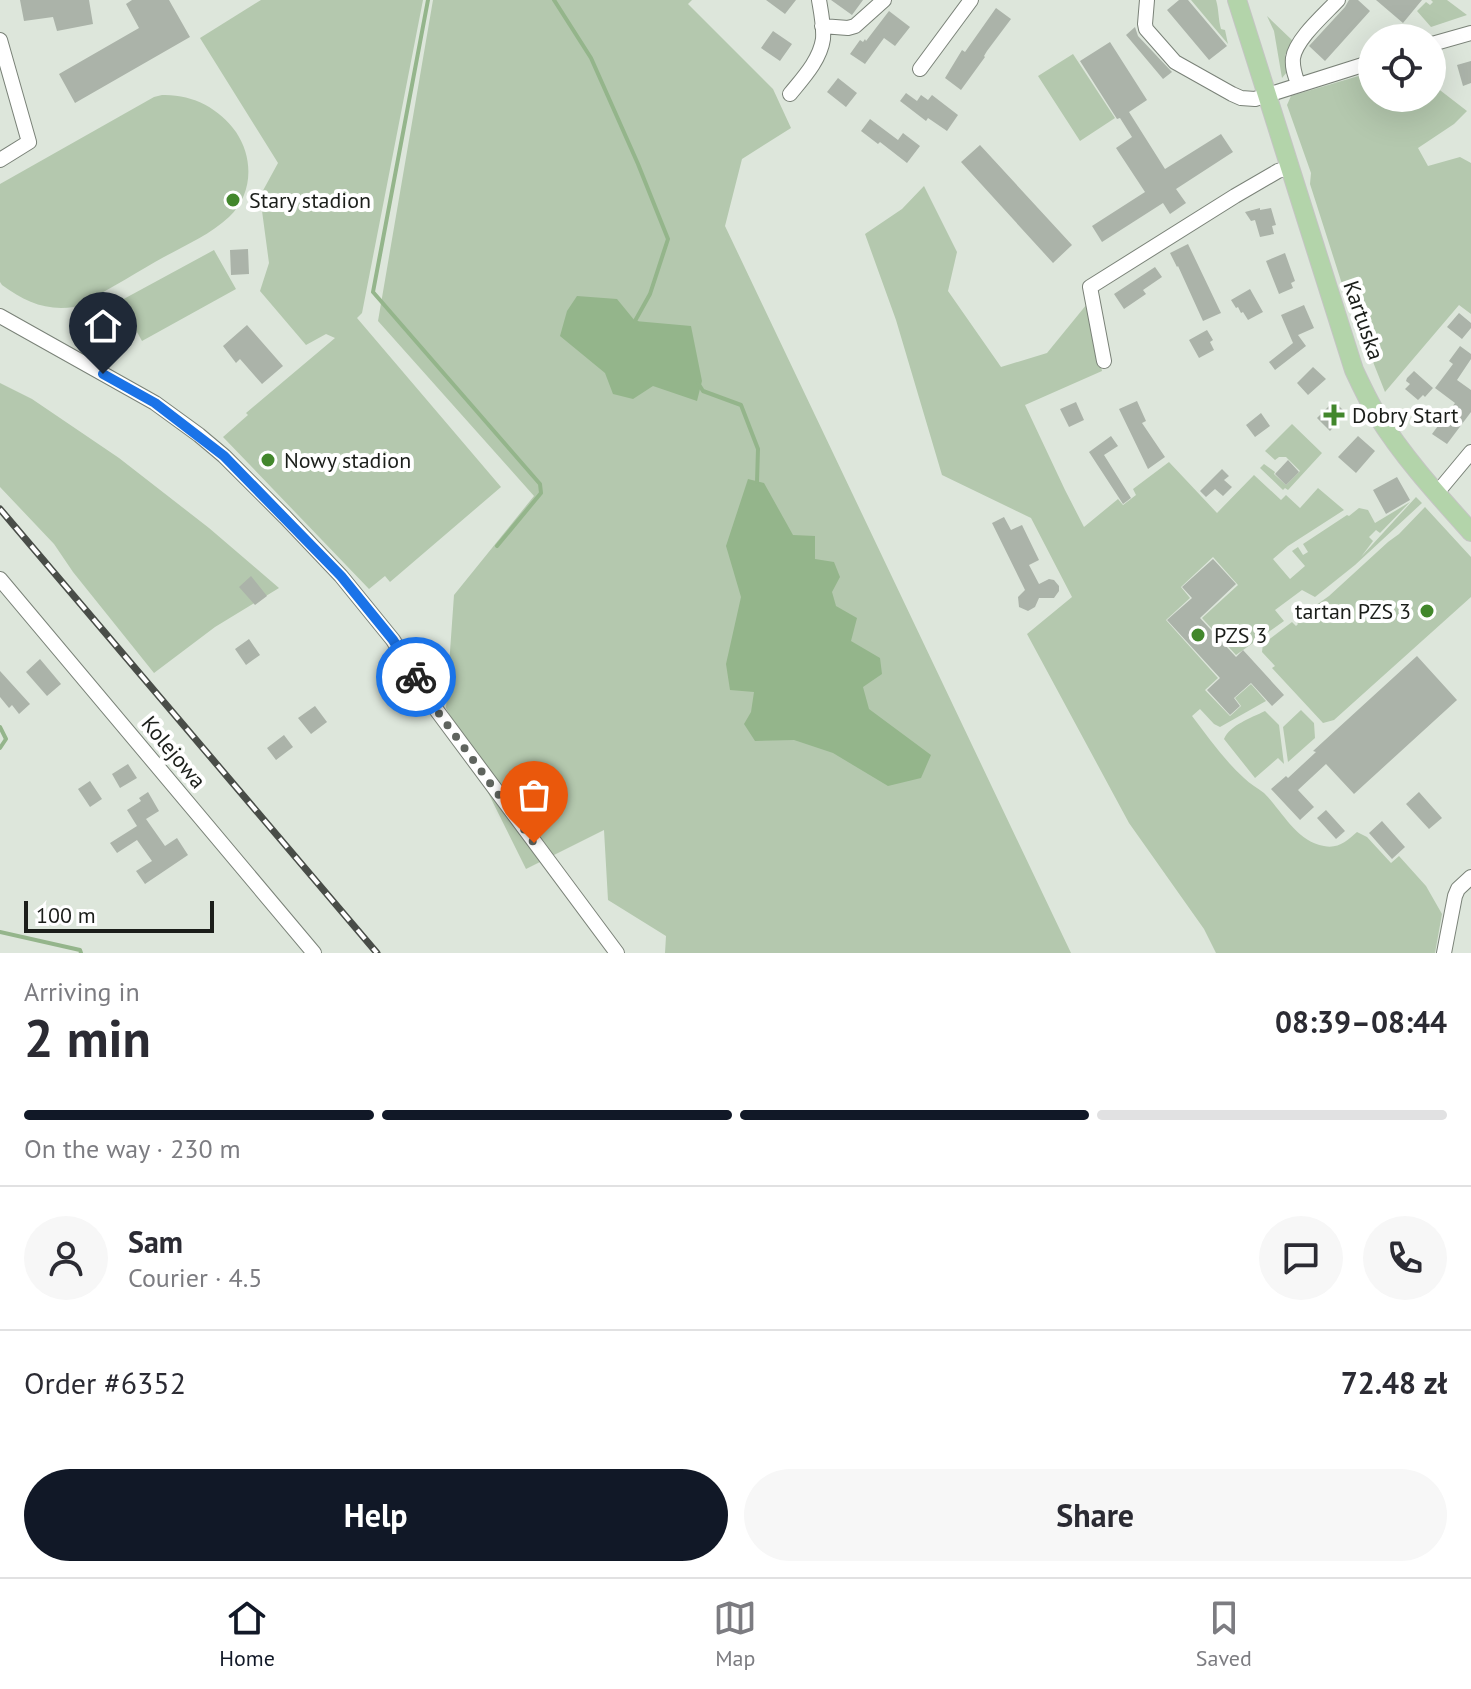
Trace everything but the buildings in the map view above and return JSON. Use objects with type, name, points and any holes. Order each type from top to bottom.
[{"type":"main road","name":"Kartuska","points":[[1237,0],[1354,370],[1370,404],[1409,462],[1471,532]]},
{"type":"street","points":[[790,94],[808,73],[820,50],[823,37],[819,0]]},
{"type":"street","points":[[822,26],[837,29],[855,26],[884,0]]},
{"type":"street","points":[[920,69],[971,0]]},
{"type":"street","points":[[1147,0],[1146,29],[1175,62],[1241,98],[1255,99],[1358,66]]},
{"type":"street","points":[[1298,84],[1293,69],[1295,52],[1300,42],[1338,0]]},
{"type":"street","points":[[1446,40],[1471,33]]},
{"type":"street","points":[[0,40],[29,142],[0,160]]},
{"type":"street","points":[[1104,361],[1090,287],[1235,196],[1290,167]]},
{"type":"street","points":[[0,316],[155,403],[224,456],[285,517],[341,576],[393,640],[432,704],[617,953]]},
{"type":"street","points":[[1436,494],[1471,452]]},
{"type":"street","name":"Kolejowa","points":[[0,579],[314,953]]},
{"type":"street","points":[[1444,953],[1455,896],[1471,877]]},
{"type":"shaded area","points":[[261,0],[423,0],[362,313],[357,318],[501,487],[390,582],[385,576],[369,589],[223,437],[248,415],[246,413],[335,338],[326,334],[306,345],[260,291],[269,263],[260,196],[278,163],[200,38]]},
{"type":"shaded area","points":[[433,0],[692,0],[688,4],[773,89],[791,128],[742,159],[725,226],[1071,953],[665,953],[666,936],[608,900],[604,830],[526,869],[446,708],[454,595],[534,496],[378,321]]},
{"type":"shaded area","points":[[1191,0],[1216,0],[1221,29],[1225,30],[1228,44]]},
{"type":"shaded area","points":[[1431,0],[1447,0],[1467,15],[1440,24],[1428,24],[1417,11],[1426,2],[1430,5]]},
{"type":"shaded area","points":[[1267,16],[1293,41],[1285,55],[1287,72],[1282,78],[1274,31]]},
{"type":"shaded area","points":[[1073,54],[1115,118],[1080,141],[1038,76]]},
{"type":"shaded area","points":[[1358,76],[1358,112],[1446,112],[1446,95],[1467,111],[1454,124],[1418,148],[1428,166],[1460,157],[1471,163],[1471,314],[1459,305],[1385,392],[1342,284],[1310,184],[1311,173],[1287,105],[1291,96]]},
{"type":"shaded area","points":[[162,95],[184,97],[204,104],[236,132],[248,165],[247,187],[237,208],[203,236],[74,307],[54,308],[36,304],[2,285],[0,184]]},
{"type":"shaded area","points":[[924,186],[957,252],[948,291],[1001,367],[1047,353],[1087,304],[1102,371],[1025,405],[1084,527],[1118,499],[1123,505],[1136,495],[1133,489],[1169,462],[1217,513],[1254,475],[1281,500],[1286,495],[1300,508],[1318,488],[1344,510],[1273,559],[1290,579],[1305,566],[1292,551],[1298,547],[1303,555],[1308,552],[1303,544],[1359,508],[1368,510],[1375,523],[1410,502],[1380,533],[1376,530],[1369,537],[1373,541],[1361,557],[1416,497],[1422,503],[1355,565],[1315,597],[1302,590],[1275,610],[1284,621],[1236,655],[1202,618],[1238,585],[1213,557],[1181,587],[1190,598],[1166,620],[1218,678],[1205,690],[1230,716],[1241,706],[1235,698],[1251,684],[1266,701],[1220,727],[1200,709],[1192,716],[1216,748],[1244,778],[1264,793],[1305,838],[1324,846],[1334,846],[1357,832],[1367,837],[1391,863],[1399,856],[1426,886],[1442,914],[1435,953],[1216,953],[1204,929],[1129,823],[1027,634],[1072,597],[1031,518],[942,475],[896,320],[865,234],[902,209]]},
{"type":"shaded area","points":[[214,250],[236,289],[142,341],[120,301]]},
{"type":"shaded area","points":[[577,296],[617,299],[635,321],[691,326],[702,381],[697,401],[653,386],[633,399],[613,394],[605,373],[560,336],[567,311]]},
{"type":"shaded area","points":[[0,383],[32,399],[119,458],[209,528],[279,588],[215,627],[154,673],[54,544],[0,487]]},
{"type":"shaded area","points":[[1292,424],[1322,453],[1288,490],[1283,490],[1260,468],[1264,464],[1286,485],[1300,471],[1286,457],[1275,460],[1265,451]]},
{"type":"shaded area","points":[[748,479],[764,483],[793,535],[815,536],[815,559],[834,562],[840,577],[832,592],[836,606],[857,618],[851,641],[880,658],[882,674],[863,687],[869,709],[931,755],[921,778],[888,786],[833,753],[794,740],[755,741],[744,724],[751,712],[754,692],[730,690],[726,664],[741,597],[726,546]]},
{"type":"shaded area","points":[[1425,507],[1471,557],[1471,597],[1334,720],[1323,723],[1272,668],[1275,666],[1262,652],[1263,644],[1292,622],[1296,626],[1295,620],[1329,596]]},
{"type":"shaded area","points":[[1301,710],[1314,723],[1315,738],[1288,762],[1283,727]]},
{"type":"shaded area","points":[[1265,711],[1279,725],[1284,764],[1278,758],[1255,778],[1224,739],[1236,726]]},
{"type":"waterway","points":[[428,0],[373,292],[540,484],[541,493],[497,546]]},
{"type":"waterway","points":[[554,0],[591,58],[668,239],[650,294],[635,321],[637,323]]},
{"type":"waterway","points":[[698,383],[703,391],[741,405],[758,449],[757,482]]},
{"type":"waterway","points":[[0,727],[6,739],[0,748]]},
{"type":"waterway","points":[[0,932],[80,950],[81,953]]},
{"type":"railway","points":[[0,509],[377,953]]},
{"type":"way so far","points":[[416,677],[432,704],[534,843]]},
{"type":"place","name":"Stary stadion","points":[[233,200]]},
{"type":"place","name":"Dobry Start","points":[[1334,415]]},
{"type":"place","name":"Nowy stadion","points":[[268,460]]},
{"type":"place","name":"tartan PZS 3","points":[[1427,611]]},
{"type":"place","name":"PZS 3","points":[[1198,635]]},
{"type":"route","points":[[103,374],[155,403],[224,456],[341,576],[393,640],[416,677]]}]
